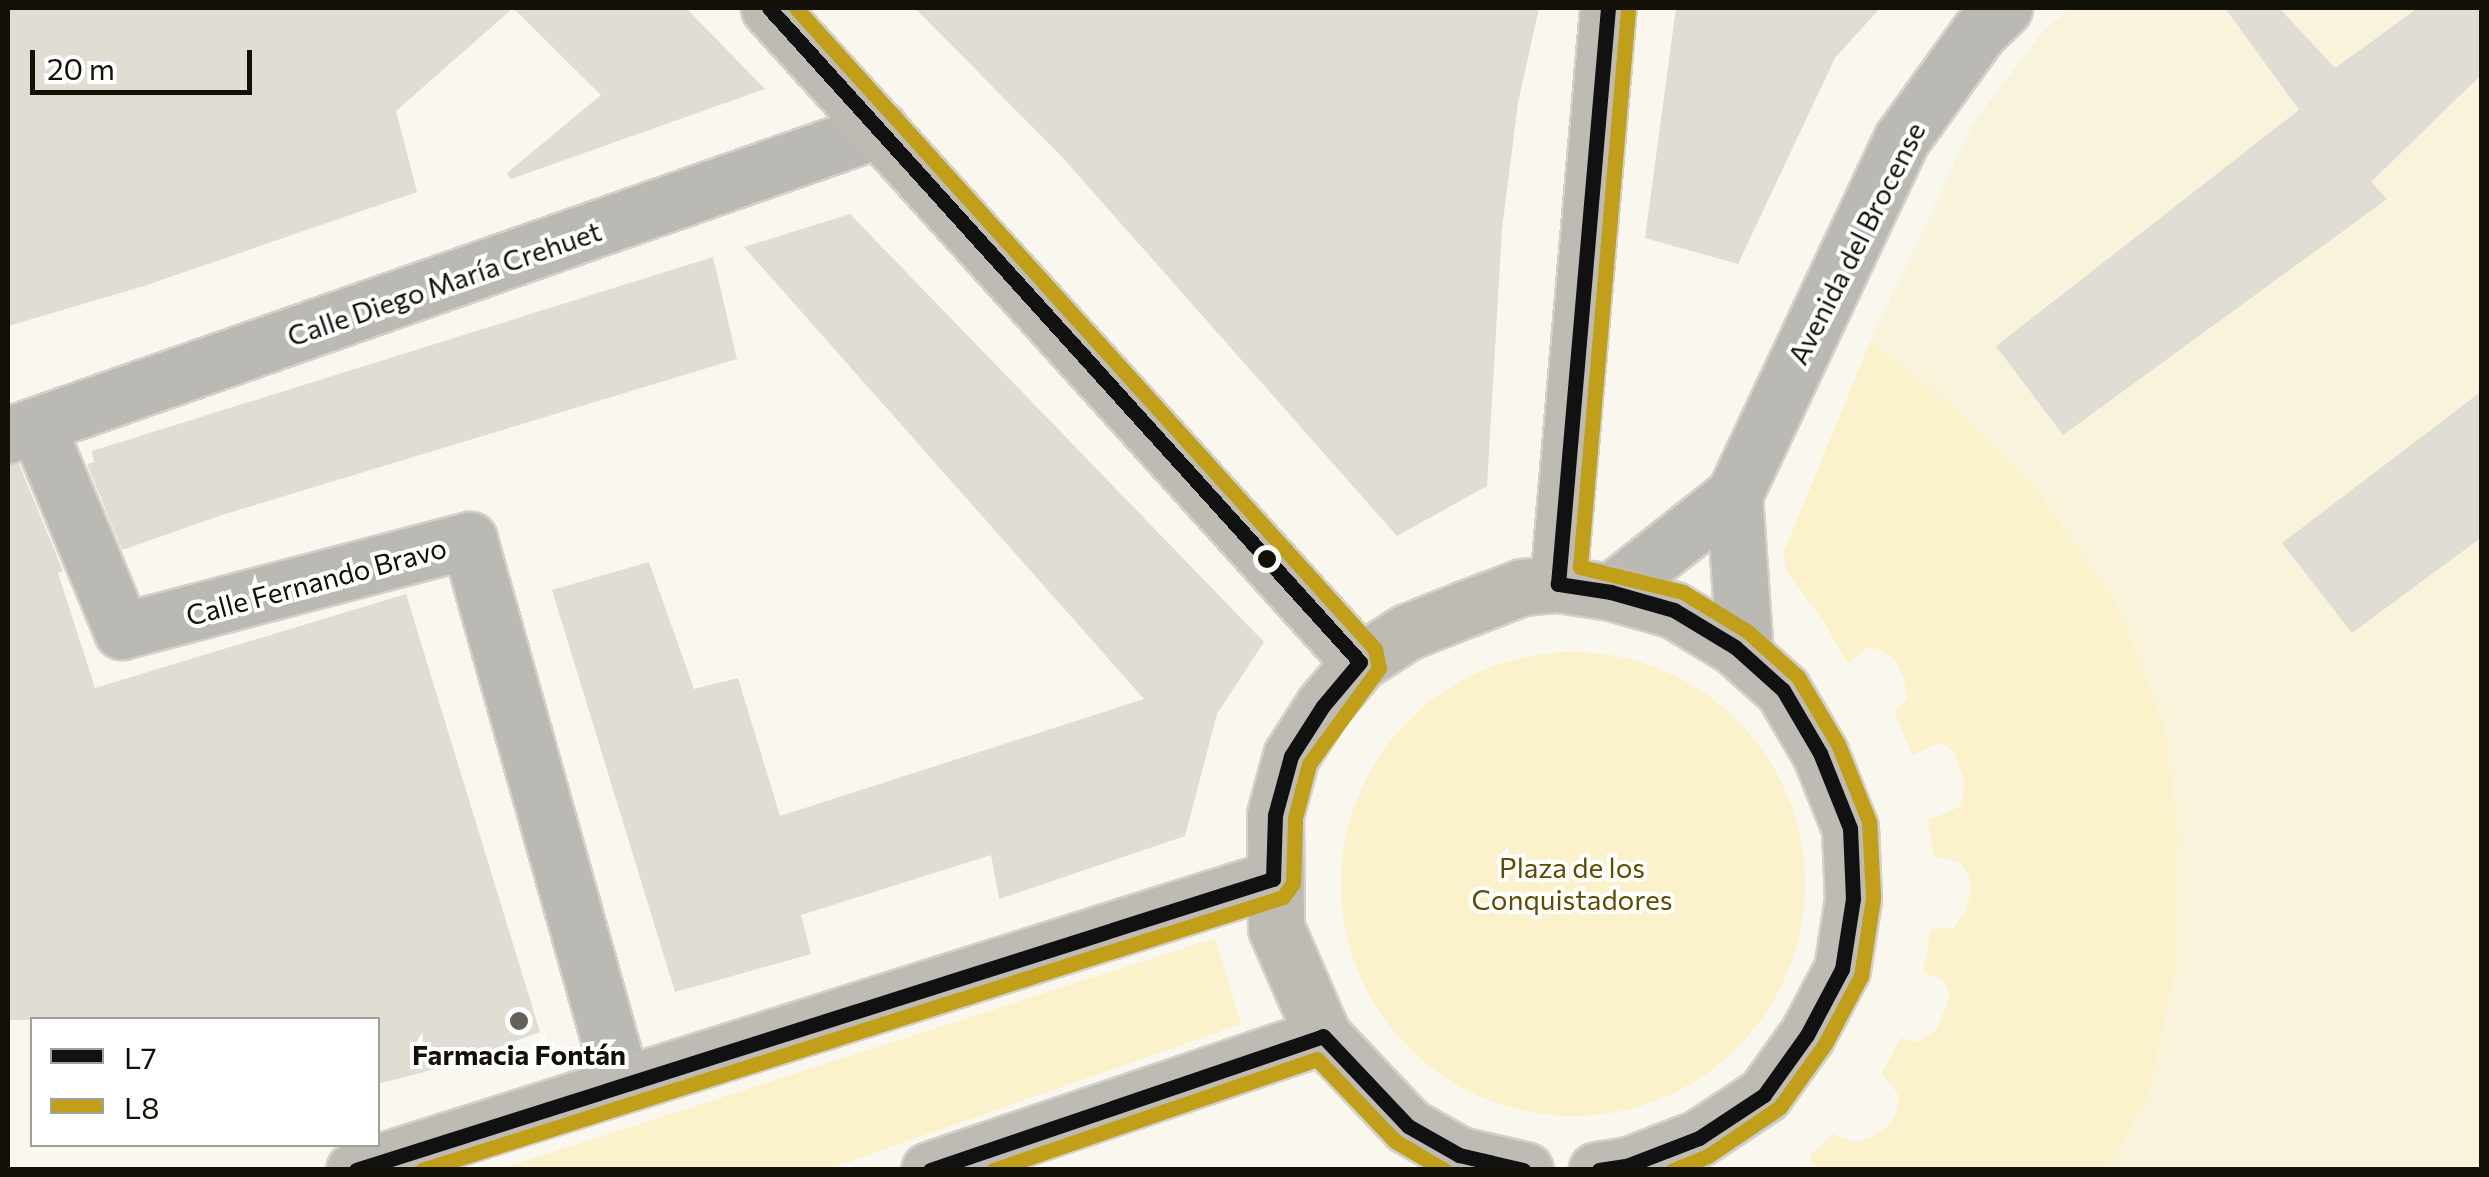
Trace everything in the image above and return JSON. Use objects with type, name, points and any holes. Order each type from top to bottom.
[{"type":"main road","points":[[769,8],[1360,662]]},
{"type":"main road","points":[[1558,584],[1608,8]]},
{"type":"main road","points":[[1524,1170],[1459,1156],[1408,1126],[1322,1036],[1276,928],[1275,815],[1291,756],[1323,706],[1360,662],[1407,632],[1465,608],[1522,587],[1558,584],[1611,592],[1674,610],[1744,656],[1783,690],[1820,753],[1850,828],[1853,899],[1842,969],[1807,1034],[1764,1094],[1699,1138],[1618,1168]]},
{"type":"main road","points":[[354,1170],[1273,879]]},
{"type":"main road","points":[[928,1170],[1322,1036]]},
{"type":"street","name":"Avenida del Brocense","points":[[1611,592],[1734,495],[1901,140],[1979,32],[2004,8]]},
{"type":"street","name":"Calle Diego María Crehuet","points":[[22,430],[880,129]]},
{"type":"street","name":"Calle Fernando Bravo","points":[[22,430],[122,632],[470,540],[622,1085]]},
{"type":"street","name":"Avenida del Brocense","points":[[1734,495],[1744,656]]},
{"type":"shaded area","points":[[2070,8],[2481,8],[2481,1169],[2107,1169],[2147,1099],[1944,399],[1870,342],[1974,122],[2043,31]]},
{"type":"green space","points":[[1870,342],[1944,399],[2035,487],[2118,608],[2164,726],[2178,833],[2175,972],[2147,1099],[2107,1169],[1819,1170],[1809,1156],[1833,1134],[1855,1142],[1875,1136],[1890,1124],[1898,1109],[1898,1094],[1882,1073],[1901,1038],[1919,1042],[1937,1029],[1950,995],[1944,981],[1923,972],[1931,929],[1954,928],[1966,910],[1971,891],[1969,874],[1959,862],[1934,856],[1928,820],[1960,807],[1965,785],[1954,751],[1940,743],[1912,755],[1894,711],[1907,700],[1904,678],[1895,661],[1881,650],[1868,647],[1848,664],[1822,619],[1787,572],[1784,552]]},
{"type":"green space","name":"Plaza de los Conquistadores","points":[[1573,652],[1618,656],[1662,670],[1702,691],[1737,720],[1766,755],[1787,795],[1801,839],[1805,884],[1801,929],[1787,973],[1766,1013],[1737,1048],[1702,1077],[1662,1098],[1618,1112],[1573,1116],[1528,1112],[1484,1098],[1444,1077],[1409,1048],[1380,1013],[1359,973],[1345,929],[1341,884],[1345,839],[1359,795],[1380,755],[1409,720],[1444,691],[1484,670],[1528,656]]},
{"type":"green space","points":[[1215,938],[1241,1024],[828,1169],[500,1169]]},
{"type":"building","points":[[8,8],[513,8],[396,111],[417,192],[144,286],[8,326]]},
{"type":"building","points":[[513,8],[686,8],[765,89],[511,179],[507,173],[601,95]]},
{"type":"building","points":[[915,8],[1539,8],[1518,103],[1502,229],[1487,486],[1397,536],[1063,158]]},
{"type":"building","points":[[1676,8],[1880,8],[1835,58],[1738,264],[1645,238]]},
{"type":"building","points":[[2225,8],[2279,8],[2335,68],[2418,8],[2482,8],[2482,74],[2371,182],[2387,199],[2063,435],[1996,346],[2299,110]]},
{"type":"building","points":[[850,214],[1264,642],[1217,714],[1185,836],[999,899],[991,855],[801,915],[811,954],[675,992],[552,590],[649,562],[694,689],[738,678],[780,816],[1144,699],[744,247]]},
{"type":"building","points":[[713,257],[737,359],[222,515],[122,550],[87,464],[94,462],[92,451]]},
{"type":"building","points":[[2482,391],[2482,537],[2352,633],[2282,543]]},
{"type":"building","points":[[19,464],[63,571],[58,573],[95,688],[406,594],[540,1032],[447,1066],[380,1083],[380,1017],[8,1020],[8,465]]},
{"type":"transit line","name":"L7","points":[[356,1170],[1273,879],[1275,815],[1291,756],[1323,706],[1360,662],[769,8]]},
{"type":"transit line","name":"L8","points":[[422,1170],[1283,897],[1293,883],[1295,818],[1309,764],[1379,668],[1375,649],[796,8]]},
{"type":"transit line","name":"L7","points":[[1599,1170],[1629,1165],[1699,1138],[1764,1095],[1807,1035],[1842,969],[1853,899],[1850,828],[1820,753],[1783,690],[1735,647],[1674,610],[1611,592],[1558,584],[1608,8]]},
{"type":"transit line","name":"L8","points":[[1628,10],[1580,567],[1683,592],[1747,631],[1798,677],[1838,744],[1869,821],[1873,898],[1861,976],[1825,1044],[1780,1107],[1708,1156],[1673,1170]]},
{"type":"transit line","name":"L7","points":[[930,1170],[1323,1036],[1408,1126],[1459,1155],[1523,1170]]},
{"type":"transit line","name":"L8","points":[[993,1170],[1317,1059],[1395,1141],[1444,1170]]},
{"type":"place","name":"Farmacia Fontán","points":[[519,1021]]}]
